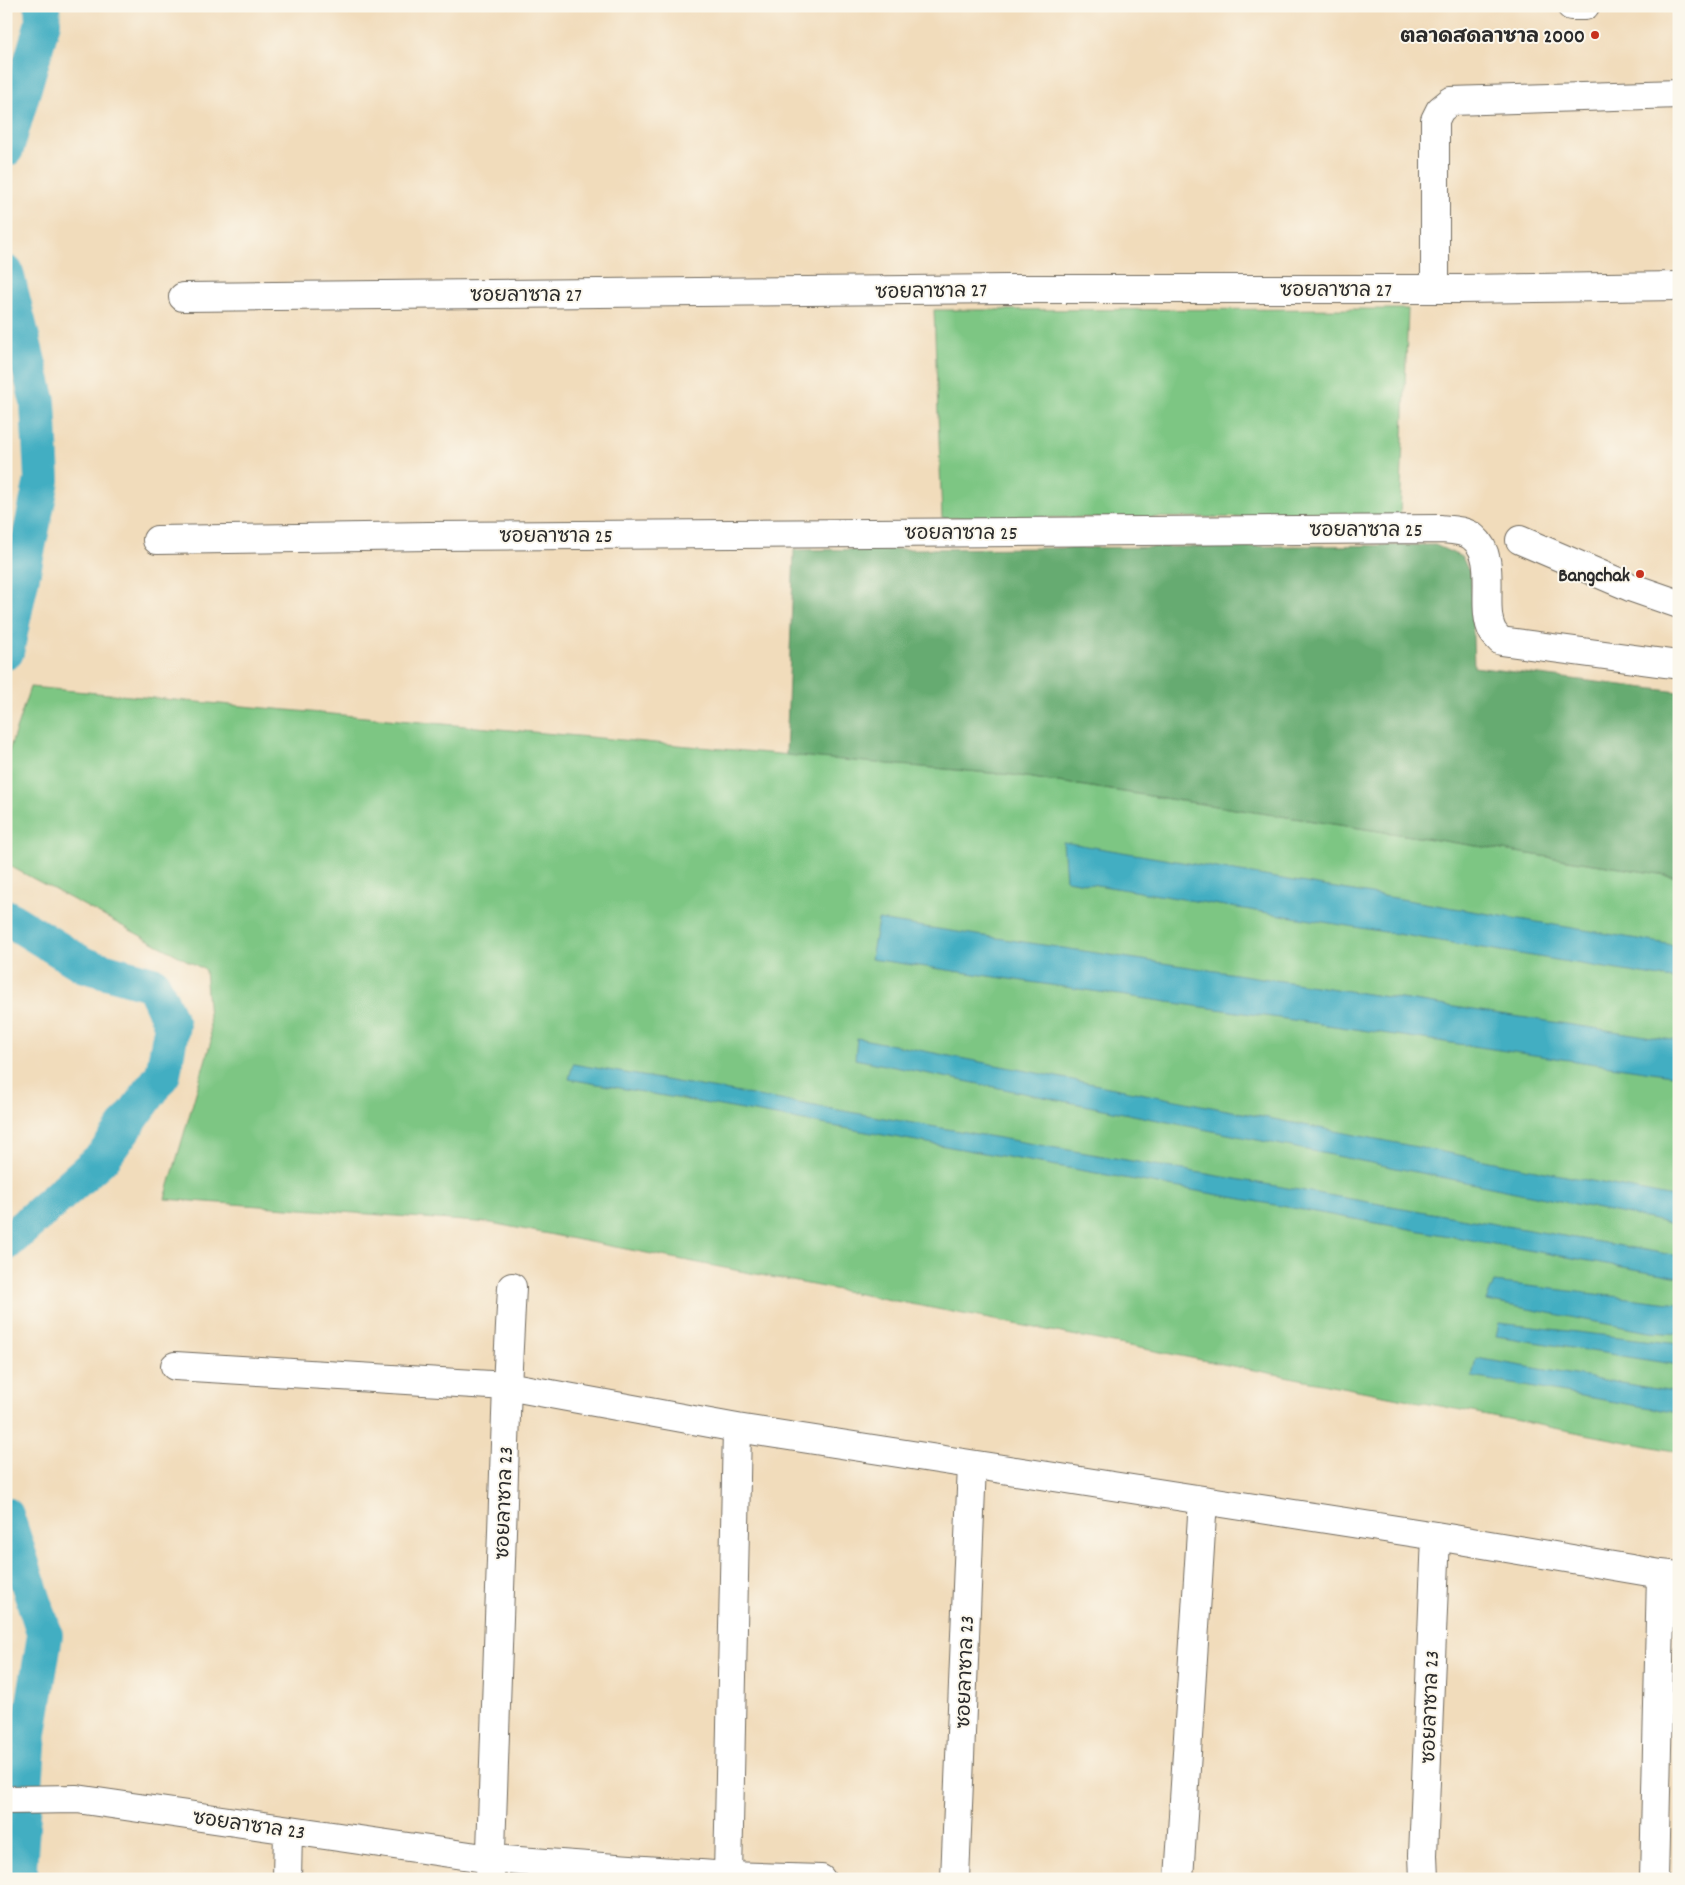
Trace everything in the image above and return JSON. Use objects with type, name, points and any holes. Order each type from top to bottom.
[{"type":"street","points":[[1572,6],[1585,6]]},
{"type":"street","points":[[1436,289],[1435,120],[1440,110],[1452,101],[1679,94]]},
{"type":"street","name":"ซอยลาซาล 27","points":[[183,297],[1006,289],[1436,289],[1679,286]]},
{"type":"street","name":"ซอยลาซาล 25","points":[[157,540],[1440,528],[1467,534],[1474,538],[1484,552],[1489,622],[1493,632],[1501,640],[1679,665]]},
{"type":"street","points":[[1520,540],[1630,587],[1679,604]]},
{"type":"street","name":"ซอยลาซาล 23","points":[[491,1869],[512,1287]]},
{"type":"street","points":[[175,1366],[507,1386],[737,1428],[1436,1536],[1670,1575],[1654,1879]]},
{"type":"street","points":[[728,1876],[737,1428]]},
{"type":"street","name":"ซอยลาซาล 23","points":[[956,1879],[972,1465]]},
{"type":"street","points":[[1179,1879],[1203,1500]]},
{"type":"street","name":"ซอยลาซาล 23","points":[[1424,1879],[1423,1855],[1436,1536]]},
{"type":"street","name":"ซอยลาซาล 23","points":[[6,1800],[77,1799],[288,1830],[491,1869],[821,1879]]},
{"type":"street","points":[[287,1879],[288,1830]]},
{"type":"green space","points":[[1408,309],[1400,517],[942,518],[934,310]]},
{"type":"green space","points":[[1435,545],[1462,557],[1471,576],[1474,667],[1679,692],[1679,877],[1013,775],[786,755],[794,550]]},
{"type":"green space","points":[[30,687],[1013,775],[1679,877],[1679,1452],[491,1223],[165,1199],[211,1041],[205,970],[6,864],[6,760]]},
{"type":"water","points":[[1063,842],[1679,946],[1679,980],[1066,880]]},
{"type":"water","points":[[878,920],[1679,1041],[1679,1076],[871,959]]},
{"type":"water","points":[[857,1038],[1679,1198],[1679,1225],[855,1059]]},
{"type":"water","points":[[573,1064],[1679,1256],[1679,1277],[569,1079]]},
{"type":"water","points":[[1494,1282],[1679,1304],[1679,1334],[1649,1332],[1486,1301]]},
{"type":"water","points":[[1499,1323],[1679,1344],[1679,1365],[1496,1336]]},
{"type":"water","points":[[1476,1358],[1679,1393],[1679,1413],[1472,1377]]},
{"type":"waterway","points":[[6,149],[43,22],[42,6]]},
{"type":"waterway","points":[[6,273],[38,402],[42,480],[6,652]]},
{"type":"waterway","points":[[6,917],[84,965],[153,984],[172,1025],[163,1074],[104,1156],[6,1243]]},
{"type":"waterway","points":[[6,1515],[45,1635],[29,1733],[19,1867],[22,1879]]},
{"type":"place","name":"ตลาดสดลาซาล 2000","points":[[1595,35]]},
{"type":"place","name":"Bangchak","points":[[1640,574]]}]
